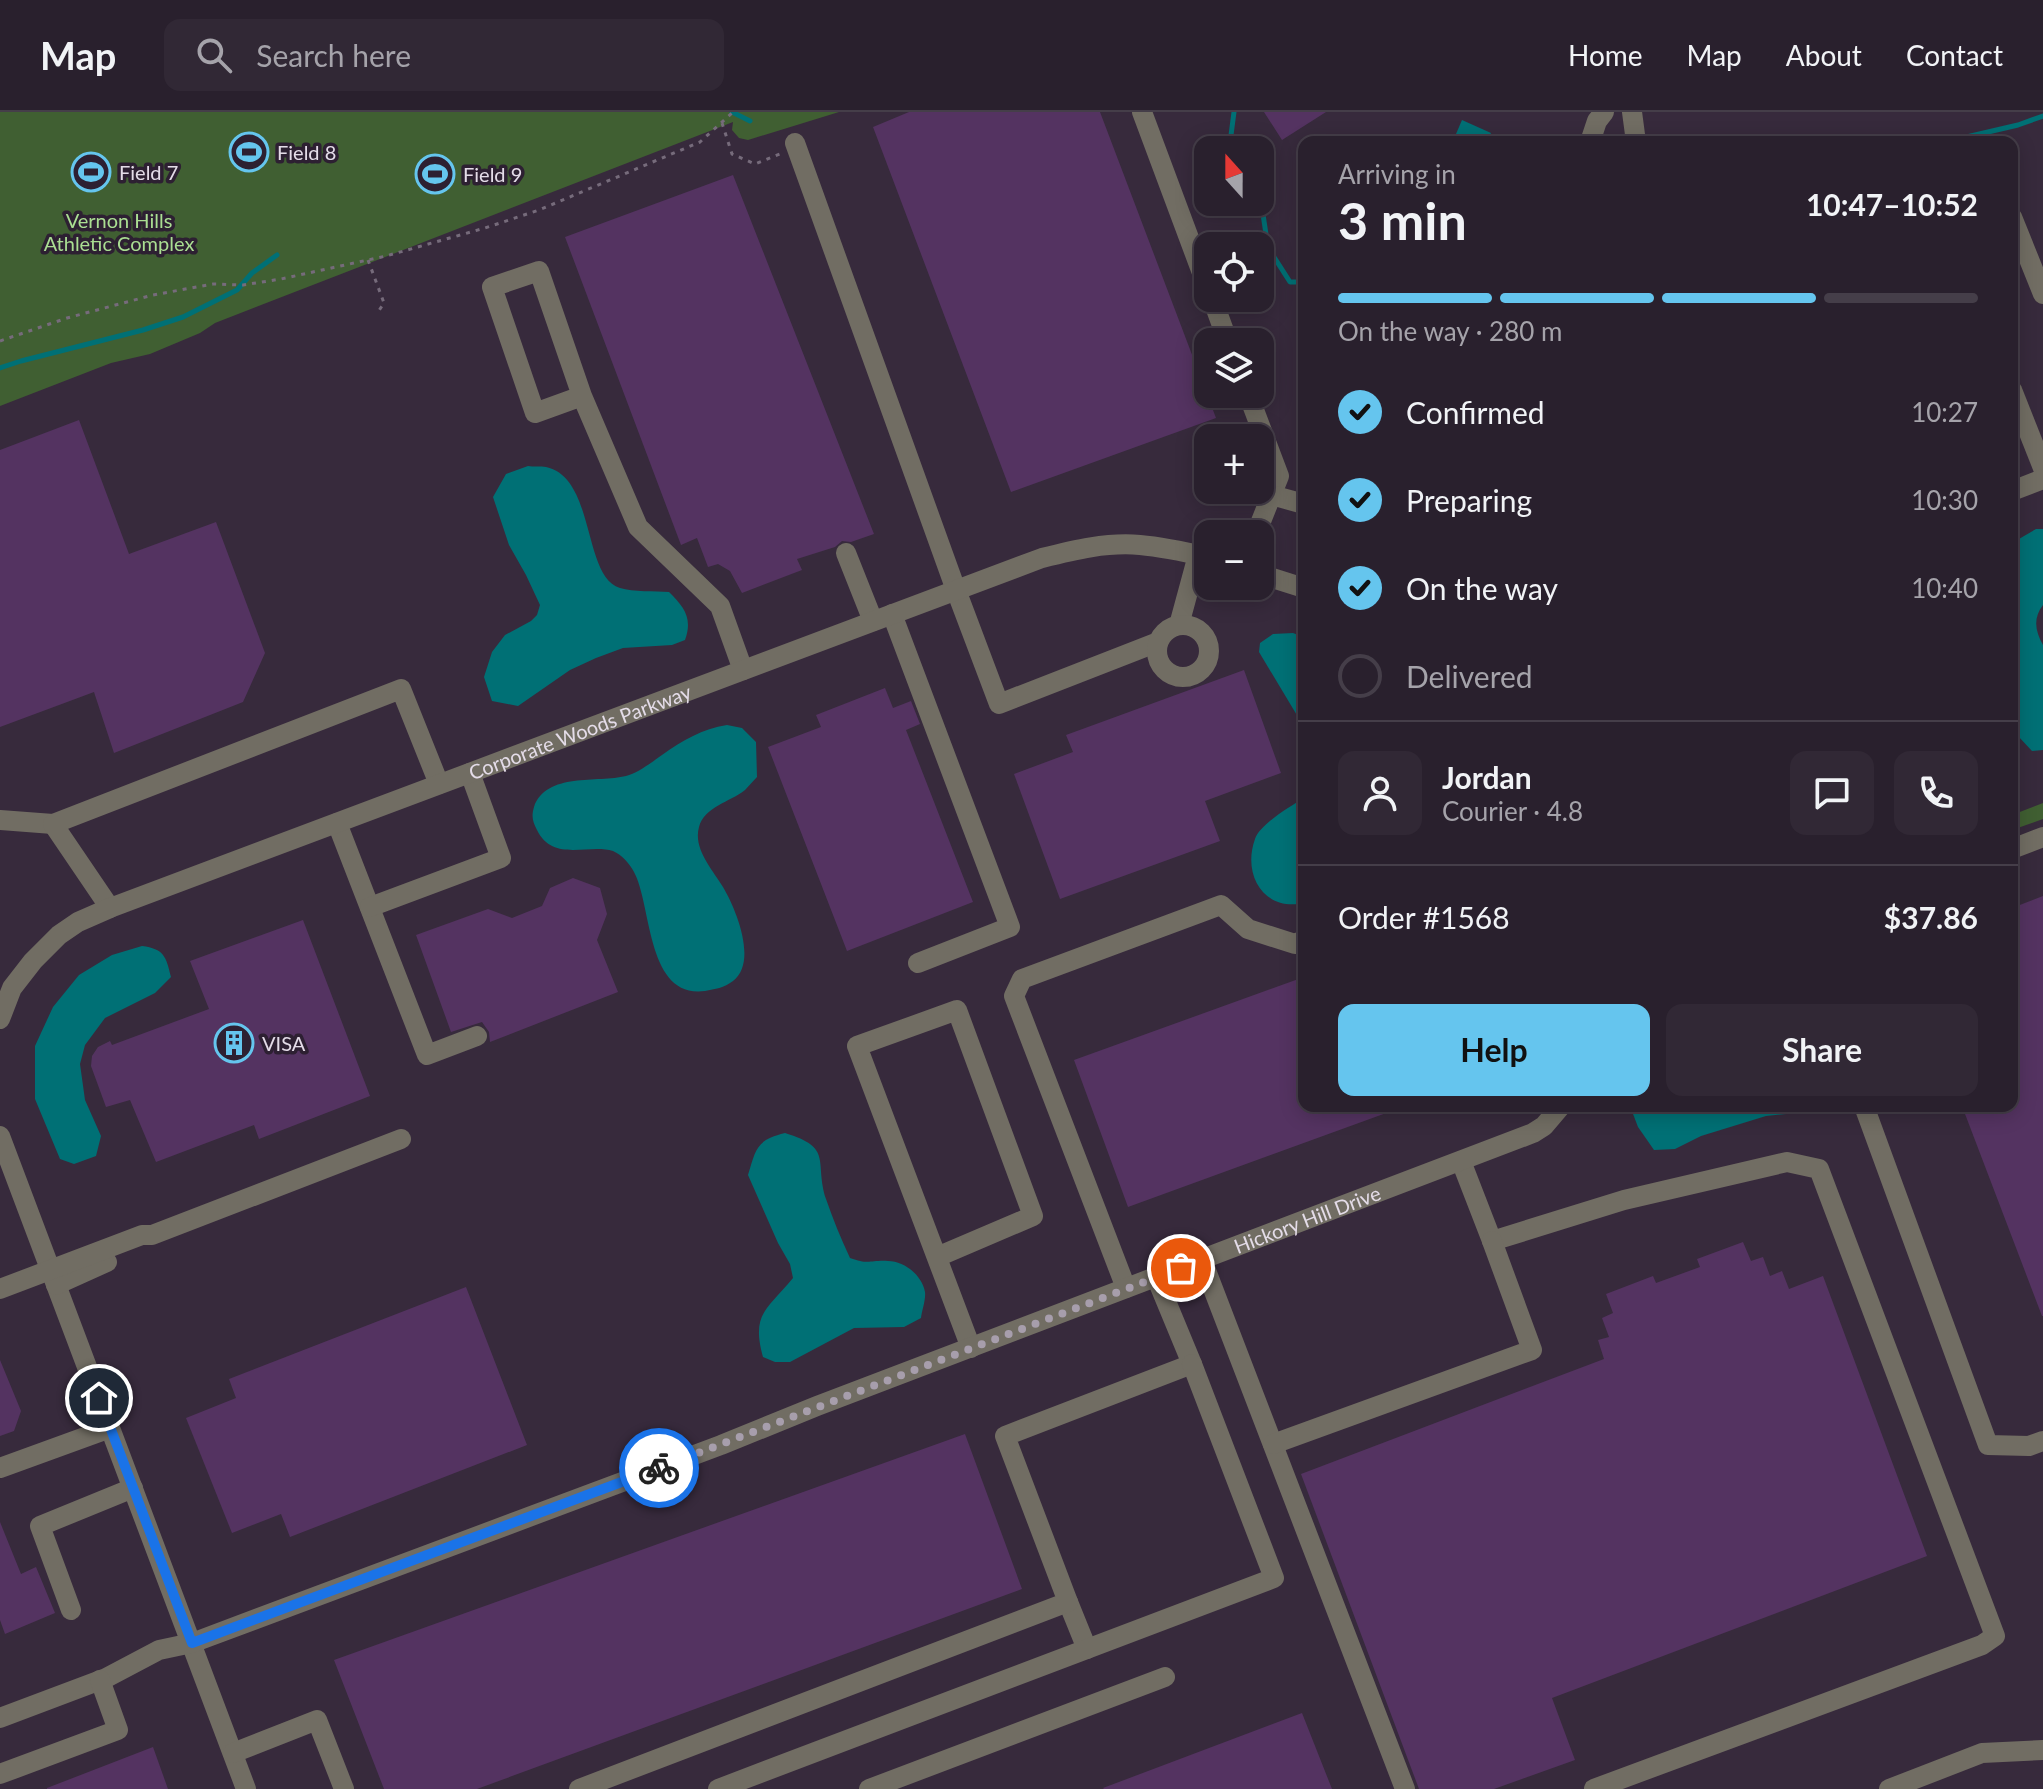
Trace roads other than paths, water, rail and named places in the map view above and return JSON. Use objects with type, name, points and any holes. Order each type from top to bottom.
[{"type":"street","points":[[1142,112],[1194,251]]},
{"type":"street","points":[[1592,136],[1604,112]]},
{"type":"street","points":[[1632,112],[1635,136]]},
{"type":"street","points":[[797,148],[999,704],[1158,642]]},
{"type":"street","points":[[2018,232],[2043,294]]},
{"type":"street","points":[[582,396],[535,413],[492,287],[539,271],[582,396],[638,527],[720,606],[743,670]]},
{"type":"street","points":[[2018,405],[2043,468]]},
{"type":"street","points":[[1274,463],[1279,476],[1274,488]]},
{"type":"street","points":[[2018,489],[2043,479]]},
{"type":"street","points":[[1274,496],[1298,502]]},
{"type":"street","name":"Corporate Woods Parkway","points":[[1,1016],[12,988],[50,944],[78,922],[110,908],[1042,558],[1116,544],[1138,544],[1194,554]]},
{"type":"street","points":[[846,553],[883,617],[1010,927],[918,963]]},
{"type":"street","points":[[1274,578],[1298,586]]},
{"type":"street","points":[[1179,625],[1194,582]]},
{"type":"street","points":[[1179,625],[1188,625],[1203,635],[1208,643],[1209,652],[1203,668],[1187,677],[1170,674],[1158,660],[1158,642],[1166,631],[1179,625]]},
{"type":"street","points":[[0,820],[53,824],[401,689],[439,784]]},
{"type":"street","points":[[370,907],[501,858],[470,773]]},
{"type":"street","points":[[337,823],[427,1055],[477,1036]]},
{"type":"street","points":[[53,824],[110,908]]},
{"type":"street","points":[[2018,847],[2043,837]]},
{"type":"street","points":[[1126,1288],[1014,996],[1022,979],[1221,905],[1248,929],[1298,943]]},
{"type":"street","points":[[937,1257],[1033,1216],[957,1010],[857,1046],[971,1348]]},
{"type":"street","name":"Hickory Hill Drive","points":[[0,1718],[100,1680],[159,1650],[192,1643],[707,1450],[1533,1133],[1556,1112]]},
{"type":"street","points":[[1866,1112],[1988,1445],[2029,1446],[2043,1441]]},
{"type":"street","points":[[0,1136],[246,1789]]},
{"type":"street","points":[[0,1289],[54,1278],[152,1242],[152,1235],[401,1139]]},
{"type":"street","points":[[1273,1444],[1532,1350],[1461,1161]]},
{"type":"street","points":[[1492,1241],[1624,1200],[1787,1162],[1819,1169],[1995,1636],[1982,1645],[1594,1789]]},
{"type":"street","points":[[1202,1260],[1405,1789]]},
{"type":"street","points":[[718,1789],[1274,1578],[1156,1277]]},
{"type":"street","points":[[1087,1649],[1005,1436],[1192,1364]]},
{"type":"street","points":[[0,1468],[110,1428]]},
{"type":"street","points":[[71,1610],[40,1526],[133,1488]]},
{"type":"street","points":[[579,1789],[1068,1602]]},
{"type":"street","points":[[869,1789],[1165,1677]]},
{"type":"street","points":[[0,1774],[118,1730],[100,1680]]},
{"type":"street","points":[[233,1753],[317,1720],[344,1789]]},
{"type":"street","points":[[1889,1789],[1982,1753],[2043,1750]]},
{"type":"waterway","points":[[732,112],[750,121]]},
{"type":"waterway","points":[[1231,136],[1234,112]]},
{"type":"waterway","points":[[1971,136],[2043,116]]},
{"type":"waterway","points":[[1263,216],[1267,241],[1274,257],[1290,282],[1298,282]]},
{"type":"waterway","points":[[0,368],[183,317],[237,290],[252,273],[277,255]]},
{"type":"place","name":"Field 8","points":[[249,152]]},
{"type":"place","name":"Field 7","points":[[91,172]]},
{"type":"place","name":"Field 9","points":[[435,174]]},
{"type":"place","name":"VISA","points":[[234,1043]]},
{"type":"park label","name":"Vernon Hills Athletic Complex","points":[[119,232]]}]
